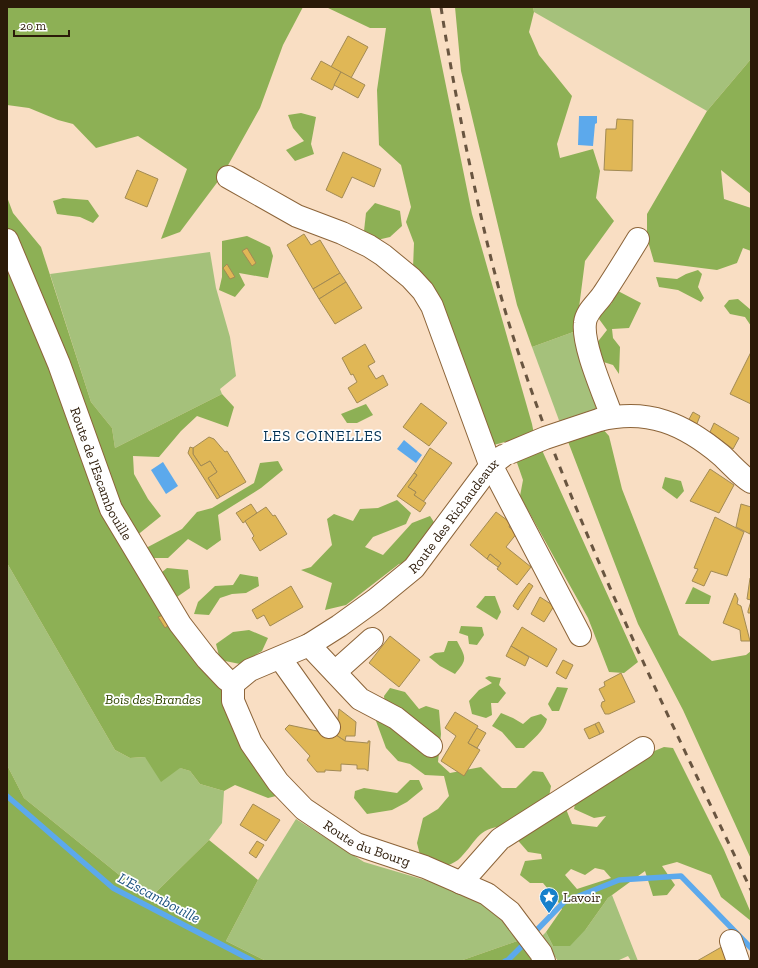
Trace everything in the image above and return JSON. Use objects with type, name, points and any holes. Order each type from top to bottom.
[{"type":"street","points":[[228,177],[297,216],[342,233],[369,246],[383,255],[411,278],[423,291],[432,306],[491,465],[497,473],[580,635]]},
{"type":"street","points":[[606,418],[587,348],[584,334],[585,322],[589,312],[603,295],[638,239]]},
{"type":"street","name":"Route de l'Escambouille","points":[[7,240],[59,364],[111,509],[180,624],[207,659],[226,679],[233,684]]},
{"type":"street","name":"Route des Richaudeaux","points":[[233,684],[250,670],[309,644],[339,626],[375,600],[414,568],[491,465],[509,453],[545,438],[606,418],[645,416],[660,419],[677,425],[695,435],[721,455],[751,482]]},
{"type":"street","points":[[335,672],[372,639]]},
{"type":"street","points":[[309,644],[360,699],[396,718],[431,746]]},
{"type":"street","points":[[280,658],[329,727]]},
{"type":"street","name":"Route du Bourg","points":[[233,684],[232,701],[251,743],[278,782],[304,809],[356,844],[425,867],[487,894],[510,912],[541,953],[544,961]]},
{"type":"street","points":[[461,882],[500,839],[643,748]]},
{"type":"green space","points":[[7,7],[303,7],[283,45],[260,108],[222,176],[180,232],[161,239],[187,169],[138,136],[96,148],[73,124],[58,120],[29,108],[7,105]]},
{"type":"green space","points":[[326,7],[430,7],[472,214],[534,434],[494,445],[413,268],[414,243],[406,222],[411,207],[401,165],[379,145],[377,90],[386,28],[370,28]]},
{"type":"green space","points":[[455,7],[533,7],[534,12],[529,32],[539,55],[572,96],[557,144],[560,158],[593,149],[600,171],[596,198],[614,221],[585,261],[576,331],[532,347],[517,305],[461,71]]},
{"type":"green space","points":[[533,7],[751,7],[751,59],[707,111],[534,12]]},
{"type":"green space","points":[[751,59],[751,194],[721,170],[724,199],[751,208],[751,251],[743,248],[737,263],[717,270],[654,262],[647,238],[647,214],[707,111]]},
{"type":"green space","points":[[301,113],[316,117],[311,144],[314,154],[295,161],[286,150],[304,141],[293,128],[288,115]]},
{"type":"green space","name":"Bois des Brandes","points":[[7,197],[13,213],[41,247],[91,402],[112,428],[115,448],[222,394],[234,407],[228,427],[197,416],[181,431],[159,457],[133,456],[134,474],[148,499],[161,516],[125,545],[225,689],[234,733],[280,795],[268,798],[235,785],[224,791],[200,784],[190,771],[180,768],[161,782],[145,757],[130,758],[115,750],[7,563]]},
{"type":"green space","points":[[63,198],[88,200],[99,216],[93,223],[80,217],[57,214],[53,201]]},
{"type":"green space","points":[[375,203],[400,211],[402,226],[390,237],[373,241],[364,231],[366,213]]},
{"type":"green space","points":[[247,236],[270,247],[273,256],[268,278],[239,273],[245,285],[235,297],[219,290],[222,277],[222,241]]},
{"type":"green space","points":[[210,252],[216,288],[230,337],[236,376],[220,389],[222,394],[115,448],[112,428],[91,402],[50,274]]},
{"type":"green space","points":[[698,270],[702,274],[698,287],[704,298],[701,302],[678,290],[659,287],[656,277],[677,279]]},
{"type":"green space","points":[[618,291],[641,303],[629,328],[612,329],[613,338],[620,347],[619,374],[613,365],[597,360],[596,344],[607,330],[599,319],[603,308],[611,304]]},
{"type":"green space","points":[[738,299],[751,310],[751,326],[745,317],[730,314],[724,306],[729,300]]},
{"type":"green space","points":[[576,331],[600,406],[596,411],[560,423],[532,347]]},
{"type":"green space","points":[[366,404],[373,415],[357,423],[347,423],[341,414]]},
{"type":"green space","points":[[601,427],[609,436],[622,489],[679,635],[712,661],[746,655],[751,651],[751,859],[683,710],[638,624],[567,439]]},
{"type":"green space","points":[[541,448],[638,662],[624,673],[609,672],[588,618],[520,496],[523,480],[515,457]]},
{"type":"green space","points":[[278,461],[283,470],[261,488],[218,515],[221,540],[207,550],[188,539],[168,558],[147,558],[146,548],[182,529],[197,512],[212,508],[254,483],[260,463]]},
{"type":"green space","points":[[665,477],[681,481],[684,491],[677,499],[662,488]]},
{"type":"green space","points":[[397,500],[411,513],[406,524],[373,537],[365,547],[383,555],[412,523],[430,516],[439,530],[412,562],[399,564],[346,605],[325,610],[332,583],[301,570],[311,567],[332,545],[327,519],[334,514],[353,521],[360,509],[378,508]]},
{"type":"green space","points":[[7,563],[115,750],[130,758],[145,757],[190,771],[200,784],[224,791],[222,823],[209,840],[149,899],[24,798],[7,765]]},
{"type":"green space","points":[[167,568],[188,570],[190,588],[174,599],[156,577]]},
{"type":"green space","points":[[240,574],[258,577],[259,586],[246,593],[232,594],[220,598],[209,615],[194,614],[198,602],[215,586],[233,585]]},
{"type":"green space","points":[[693,587],[711,596],[709,604],[685,604]]},
{"type":"green space","points":[[485,596],[495,596],[501,612],[497,620],[476,607]]},
{"type":"green space","points":[[461,626],[482,627],[484,635],[477,645],[469,644],[468,636],[459,633]]},
{"type":"green space","points":[[249,630],[268,638],[262,651],[240,664],[220,660],[216,644],[233,632]]},
{"type":"green space","points":[[448,641],[457,641],[464,655],[464,661],[455,674],[440,666],[429,657],[435,653],[444,652]]},
{"type":"green space","points":[[489,676],[501,678],[499,685],[506,693],[498,703],[491,703],[492,715],[486,718],[472,714],[469,701],[479,690],[492,683],[485,678]]},
{"type":"green space","points":[[557,687],[568,688],[559,711],[552,711],[548,704]]},
{"type":"green space","points":[[390,688],[405,692],[419,709],[426,706],[439,710],[441,734],[438,762],[450,773],[481,767],[502,788],[516,788],[533,771],[543,772],[551,786],[548,802],[564,804],[572,824],[597,827],[606,816],[594,818],[574,809],[577,795],[635,759],[664,747],[673,748],[724,850],[751,913],[751,921],[721,897],[711,875],[677,862],[662,866],[675,885],[667,895],[653,896],[645,871],[608,898],[586,929],[570,946],[553,946],[546,932],[562,909],[557,900],[543,883],[530,883],[520,875],[525,861],[542,859],[541,854],[528,852],[508,827],[498,827],[484,832],[478,836],[458,860],[444,867],[420,855],[417,843],[423,818],[438,809],[449,796],[444,776],[425,775],[410,764],[398,761],[386,748],[376,721],[385,706],[384,696]],"holes":[[[595,868],[604,870],[611,878],[577,889],[565,875],[571,869],[585,875]]]},
{"type":"green space","points":[[501,713],[523,724],[531,717],[541,714],[547,719],[541,731],[524,748],[516,748],[502,732],[492,726]]},
{"type":"green space","points":[[7,765],[24,798],[149,899],[209,840],[258,880],[226,941],[266,961],[7,961]]},
{"type":"green space","points":[[410,780],[419,780],[423,789],[407,802],[392,810],[367,814],[354,798],[355,791],[364,788],[397,793]]},
{"type":"green space","points":[[296,819],[364,862],[452,888],[491,908],[520,940],[460,961],[266,961],[226,941],[258,880]]},
{"type":"green space","points":[[612,895],[638,961],[631,961],[628,956],[617,961],[558,961],[541,937],[546,932],[553,946],[586,929],[608,898]]},
{"type":"green space","points":[[520,940],[532,961],[460,961]]},
{"type":"water","points":[[579,116],[597,116],[593,146],[578,145]]},
{"type":"water","points":[[404,440],[422,455],[416,463],[397,449]]},
{"type":"water","points":[[163,462],[178,486],[166,494],[151,470]]},
{"type":"building","points":[[348,36],[368,47],[351,78],[331,67]]},
{"type":"building","points":[[321,61],[341,72],[332,90],[311,79]]},
{"type":"building","points":[[341,72],[365,85],[358,98],[334,85]]},
{"type":"building","points":[[617,119],[633,120],[632,171],[604,170],[606,129],[616,129]]},
{"type":"building","points":[[343,152],[381,169],[374,187],[352,177],[342,198],[326,190]]},
{"type":"building","points":[[137,170],[158,179],[147,207],[125,198]]},
{"type":"building","points":[[304,234],[311,245],[320,240],[340,273],[313,289],[287,245]]},
{"type":"building","points":[[247,248],[256,263],[252,266],[242,251]]},
{"type":"building","points":[[227,264],[235,277],[230,279],[223,268]]},
{"type":"building","points":[[340,273],[346,282],[319,299],[313,289]]},
{"type":"building","points":[[346,282],[362,308],[335,324],[319,299]]},
{"type":"building","points":[[365,344],[375,362],[368,366],[376,379],[383,375],[388,385],[357,403],[348,388],[357,382],[353,374],[351,375],[342,358]]},
{"type":"building","points":[[751,352],[751,404],[730,394]]},
{"type":"building","points":[[421,403],[447,423],[429,446],[403,427]]},
{"type":"building","points":[[693,412],[700,416],[696,426],[688,421]]},
{"type":"building","points":[[714,423],[739,438],[733,449],[710,432]]},
{"type":"building","points":[[209,437],[214,439],[225,452],[227,451],[246,482],[220,497],[208,478],[217,472],[210,461],[201,466],[193,454],[193,448]]},
{"type":"building","points":[[190,447],[193,448],[193,454],[201,466],[210,461],[217,472],[208,478],[220,497],[217,499],[188,453]]},
{"type":"building","points":[[430,448],[452,463],[423,502],[414,495],[416,492],[408,487],[417,475],[414,473]]},
{"type":"building","points":[[710,469],[734,485],[719,513],[690,501]]},
{"type":"building","points":[[414,473],[417,475],[408,487],[416,492],[414,495],[426,503],[420,512],[397,496]]},
{"type":"building","points":[[251,504],[257,513],[243,523],[236,513]]},
{"type":"building","points":[[741,504],[751,507],[750,534],[736,527]]},
{"type":"building","points":[[266,507],[273,516],[275,515],[287,534],[260,551],[252,538],[254,536],[245,521]]},
{"type":"building","points":[[496,512],[511,523],[509,527],[517,533],[506,547],[531,567],[517,585],[497,569],[501,563],[490,554],[487,559],[470,545]]},
{"type":"building","points":[[715,517],[744,532],[727,576],[711,571],[704,586],[692,581],[698,569],[694,568]]},
{"type":"building","points":[[490,554],[501,563],[498,567],[487,559]]},
{"type":"building","points":[[751,578],[751,600],[747,599]]},
{"type":"building","points":[[529,583],[533,586],[518,610],[513,606]]},
{"type":"building","points":[[291,586],[303,607],[270,626],[264,615],[257,619],[252,610]]},
{"type":"building","points":[[735,593],[738,599],[737,604],[741,606],[750,641],[741,641],[740,630],[723,623]]},
{"type":"building","points":[[540,597],[554,606],[544,622],[531,614]]},
{"type":"building","points":[[751,601],[751,613],[748,613],[748,611]]},
{"type":"building","points":[[166,614],[172,623],[165,628],[158,617]]},
{"type":"building","points":[[522,627],[557,649],[547,667],[511,646]]},
{"type":"building","points":[[390,636],[420,660],[399,687],[369,663]]},
{"type":"building","points":[[511,646],[529,657],[525,666],[506,656]]},
{"type":"building","points":[[563,660],[573,665],[566,679],[556,673]]},
{"type":"building","points":[[621,673],[635,702],[609,714],[605,714],[601,706],[602,702],[605,701],[599,689],[605,686],[604,682]]},
{"type":"building","points":[[339,709],[356,722],[355,736],[346,736],[345,741],[336,735]]},
{"type":"building","points":[[455,712],[478,726],[468,743],[480,750],[464,776],[441,761],[456,736],[445,728]]},
{"type":"building","points":[[599,722],[604,732],[600,734],[595,724]]},
{"type":"building","points":[[595,724],[600,734],[589,739],[584,729]]},
{"type":"building","points":[[289,725],[336,735],[345,741],[368,743],[368,741],[370,741],[368,771],[365,769],[357,769],[357,765],[341,764],[341,771],[325,770],[325,772],[317,772],[307,760],[310,756],[285,729]]},
{"type":"building","points":[[477,728],[486,733],[477,748],[468,743]]},
{"type":"building","points":[[253,804],[280,820],[266,841],[240,825]]},
{"type":"building","points":[[257,841],[264,845],[256,858],[249,853]]},
{"type":"building","points":[[725,945],[735,961],[697,961]]},
{"type":"waterway","name":"L'Escambouille","points":[[7,796],[113,888],[253,961]]},
{"type":"waterway","name":"L'Escambouille","points":[[532,935],[564,902],[619,880],[681,876],[751,948]]},
{"type":"waterway","name":"L'Escambouille","points":[[505,961],[508,960],[526,942]]},
{"type":"railway","points":[[441,7],[466,147],[486,239],[511,330],[536,402],[562,474],[591,544],[653,684],[751,890]]},
{"type":"place","name":"Lavoir","points":[[549,914]]},
{"type":"district","name":"LES COINELLES","points":[[323,436]]}]
